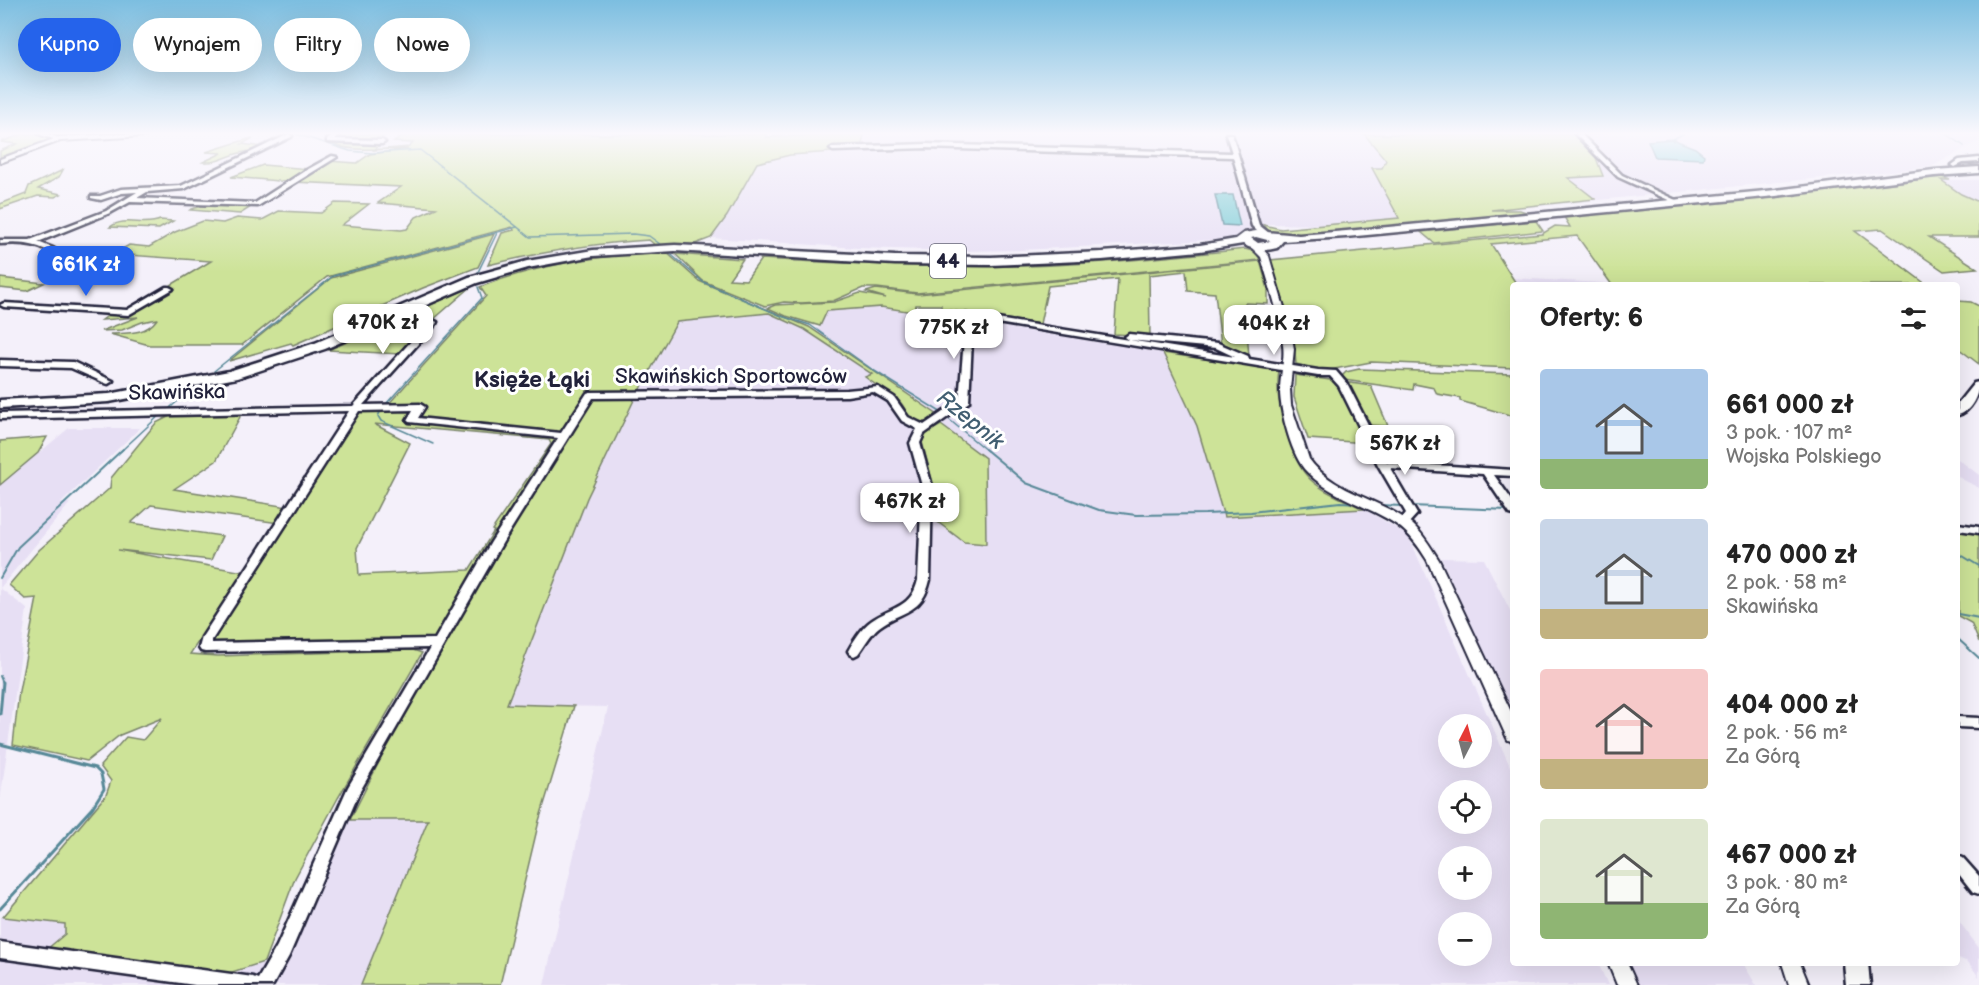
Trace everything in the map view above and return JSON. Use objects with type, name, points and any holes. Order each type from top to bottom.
[{"type":"main road","name":"44","points":[[0,403],[110,398],[213,380],[301,353],[445,291],[498,273],[579,255],[675,248],[875,259],[991,261],[1102,256],[1221,245],[1252,238],[1270,243],[1299,238],[1787,191],[1871,180]]},
{"type":"main road","points":[[1960,409],[1979,386]]},
{"type":"main road","points":[[1856,966],[1858,985]]},
{"type":"street","points":[[93,197],[101,198],[121,192],[182,188],[198,180]]},
{"type":"street","points":[[128,200],[256,205],[293,180]]},
{"type":"street","points":[[1239,180],[1252,238],[1270,243],[1286,331],[1286,405],[1303,459],[1317,476],[1342,492],[1403,523],[1422,541],[1433,560],[1510,727]]},
{"type":"street","points":[[1629,180],[1677,202]]},
{"type":"street","points":[[31,242],[108,212],[146,190]]},
{"type":"street","points":[[0,242],[31,242],[51,249],[64,260],[54,277]]},
{"type":"street","points":[[4,305],[128,313],[169,289]]},
{"type":"street","points":[[854,651],[873,625],[914,603],[921,593],[924,580],[927,486],[915,443],[916,438],[924,429],[961,406],[966,397],[969,316],[1318,373],[1333,373],[1343,385],[1383,465],[1412,516],[1403,523]]},
{"type":"street","points":[[433,322],[356,408],[206,639],[205,648],[438,643]]},
{"type":"street","name":"Skawińska","points":[[0,363],[73,365],[108,381]]},
{"type":"street","name":"Skawińskich Sportowców","points":[[264,985],[287,942],[353,791],[497,542],[592,392],[847,393],[875,389],[891,399],[905,419],[924,429]]},
{"type":"street","name":"Skawińska","points":[[0,416],[420,407],[412,420],[564,436]]},
{"type":"street","points":[[1383,465],[1510,473]]},
{"type":"street","points":[[1486,471],[1510,507]]},
{"type":"street","points":[[1960,527],[1979,530]]},
{"type":"street","points":[[1960,722],[1979,723]]},
{"type":"street","points":[[1960,865],[1979,887]]},
{"type":"street","points":[[0,950],[253,985]]},
{"type":"street","points":[[1618,966],[1627,985]]},
{"type":"street","points":[[1792,966],[1799,985]]},
{"type":"shaded area","points":[[747,180],[1801,180],[1324,225],[1268,224],[1232,239],[1021,250],[858,248],[711,238],[727,216]]},
{"type":"shaded area","points":[[1940,180],[1979,180],[1979,202],[1961,194]]},
{"type":"shaded area","points":[[1512,278],[1584,282],[1515,282]]},
{"type":"shaded area","points":[[881,307],[1163,353],[1197,426],[1224,517],[1364,509],[1408,535],[1487,714],[1438,714],[1438,768],[1492,768],[1492,725],[1510,766],[1510,966],[1599,966],[1608,985],[544,985],[608,707],[507,705],[587,498],[635,398],[677,322],[769,313],[804,329],[819,328],[826,311]]},
{"type":"shaded area","points":[[69,428],[140,428],[61,503],[70,503],[0,588],[0,485]]},
{"type":"shaded area","points":[[1960,461],[1979,475],[1979,488],[1960,478]]},
{"type":"shaded area","points":[[1441,558],[1484,559],[1510,610],[1510,709]]},
{"type":"shaded area","points":[[0,588],[27,609],[0,801]]},
{"type":"shaded area","points":[[428,819],[361,985],[0,985],[0,917],[65,924],[65,934],[47,949],[197,983],[264,962],[281,960],[350,820]]},
{"type":"shaded area","points":[[1960,923],[1979,948],[1979,977],[1968,962],[1960,959]]},
{"type":"shaded area","points":[[1628,966],[1745,966],[1756,985],[1638,985]]},
{"type":"green space","points":[[42,180],[54,180],[38,189],[61,194],[55,197],[38,196],[0,209],[0,204],[26,194],[29,186]]},
{"type":"green space","points":[[266,180],[293,180],[290,182]]},
{"type":"green space","points":[[297,180],[747,180],[727,216],[711,238],[695,244],[655,245],[649,240],[608,243],[548,252],[488,265],[502,233],[514,230],[512,227],[327,277],[242,345],[149,345],[110,334],[142,331],[157,319],[122,330],[101,331],[138,317],[102,320],[114,311],[128,312],[163,290],[173,291],[175,289],[166,288],[211,261],[114,254],[129,245],[149,247],[175,232],[203,221],[223,223],[237,218],[262,220],[279,211],[321,213],[335,203],[369,204],[342,225],[401,230],[407,229],[416,217],[436,208],[378,203],[401,187],[294,182]]},
{"type":"green space","points":[[1378,180],[1571,180],[1595,199],[1491,210],[1520,210],[1529,213],[1295,235],[1269,232],[1264,225],[1281,229],[1399,218]]},
{"type":"green space","points":[[1917,180],[1950,180],[1941,180],[1961,194],[1979,202],[1979,237],[1929,237],[1977,268],[1944,271],[1882,229],[1855,231],[1923,282],[1610,282],[1577,236],[1491,244],[1515,282],[1510,282],[1510,368],[1371,362],[1324,371],[1296,364],[1293,331],[1270,260],[1542,234],[1555,226],[1570,227],[1564,217],[1767,198]]},
{"type":"green space","points":[[214,204],[251,207],[240,214],[190,210]]},
{"type":"green space","points":[[173,221],[159,229],[110,227],[122,222]]},
{"type":"green space","points":[[1536,221],[1543,231],[1434,243],[1421,232]]},
{"type":"green space","points":[[494,234],[478,267],[423,288],[293,345],[291,343],[229,361],[331,278]]},
{"type":"green space","points":[[1245,249],[1256,252],[1260,260],[917,293],[863,288],[833,301],[784,302],[765,306],[703,281],[675,254],[743,259],[729,279],[746,280],[761,259],[894,265],[1026,266],[1136,260]]},
{"type":"green space","points":[[666,252],[699,281],[809,327],[938,415],[929,422],[920,422],[910,418],[897,399],[865,377],[872,374],[804,329],[769,313],[677,322],[635,398],[587,498],[507,704],[574,706],[539,821],[500,985],[361,985],[428,820],[350,820],[382,756],[374,756],[430,664],[432,643],[215,647],[210,641],[358,411],[367,408],[385,408],[486,296],[480,287],[544,268],[587,259]],"holes":[[[374,424],[549,440],[551,444],[492,530],[494,531],[469,570],[359,575],[357,548],[410,443]]]},
{"type":"green space","points":[[1260,261],[1268,289],[1268,304],[1245,303],[1249,357],[1221,345],[1215,293],[1188,291],[1186,271],[1149,275],[1150,336],[1114,334],[1118,279],[1048,286],[1040,324],[941,309],[941,305],[916,305],[913,312],[881,307],[827,311],[820,326],[768,308],[775,305],[834,302],[860,293],[886,298],[866,292],[876,289],[918,294]]},
{"type":"green space","points":[[0,278],[44,283],[27,291],[0,288]]},
{"type":"green space","points":[[471,287],[434,319],[403,317]]},
{"type":"green space","points":[[1960,301],[1971,302],[1979,306],[1979,364],[1960,350]]},
{"type":"green space","points":[[383,327],[421,330],[400,354],[328,350]]},
{"type":"green space","points":[[1163,353],[1279,370],[1280,407],[1297,461],[1312,481],[1334,495],[1364,509],[1224,517],[1197,426]]},
{"type":"green space","points":[[1359,369],[1510,374],[1510,415],[1460,401],[1460,398],[1437,394],[1434,388],[1414,384],[1413,390],[1344,380],[1341,377],[1346,372]]},
{"type":"green space","points":[[1295,375],[1337,381],[1367,443],[1308,439],[1294,397]]},
{"type":"green space","points":[[1344,382],[1371,386],[1388,426],[1364,425]]},
{"type":"green space","points":[[174,414],[237,414],[240,417],[216,461],[174,489],[288,507],[279,523],[151,505],[131,523],[222,536],[211,560],[118,550],[244,572],[190,654],[218,656],[413,650],[422,653],[338,798],[295,878],[264,962],[197,983],[47,949],[65,934],[65,924],[3,917],[106,795],[111,781],[100,766],[126,737],[143,740],[162,718],[120,735],[87,761],[13,745],[19,691],[37,598],[25,599],[9,585],[39,550],[110,488],[111,478],[156,423]]},
{"type":"green space","points":[[941,425],[985,458],[986,544],[964,542],[931,517],[932,480],[922,442],[927,433]]},
{"type":"green space","points":[[47,437],[38,453],[0,485],[0,441]]},
{"type":"green space","points":[[1960,528],[1979,532],[1979,642],[1971,623],[1960,617]]},
{"type":"water","points":[[1215,195],[1233,195],[1240,226],[1222,225]]},
{"type":"waterway","name":"Rzepnik","points":[[458,180],[530,237],[633,234],[649,236],[664,247]]},
{"type":"waterway","points":[[214,371],[333,276],[517,227]]},
{"type":"waterway","points":[[477,274],[497,233]]},
{"type":"waterway","name":"Rzepnik","points":[[667,251],[703,282],[784,317],[810,325],[873,370],[942,413]]},
{"type":"waterway","points":[[386,404],[482,298],[478,287]]},
{"type":"waterway","points":[[166,411],[190,391]]},
{"type":"waterway","points":[[381,411],[378,416],[381,421],[433,444]]},
{"type":"waterway","points":[[121,451],[161,414]]},
{"type":"waterway","name":"Rzepnik","points":[[946,417],[987,451]]},
{"type":"waterway","points":[[0,578],[18,547],[123,449]]},
{"type":"waterway","name":"Rzepnik","points":[[985,449],[1026,483],[1099,510],[1136,515],[1205,514],[1251,512],[1340,502],[1358,503]]},
{"type":"waterway","name":"Rzepnik","points":[[1378,505],[1403,506]]},
{"type":"waterway","name":"Rzepnik","points":[[1411,506],[1508,510]]},
{"type":"waterway","points":[[1960,554],[1979,566]]},
{"type":"waterway","name":"Rzepnik","points":[[1960,614],[1979,618]]},
{"type":"waterway","points":[[1960,641],[1979,658]]},
{"type":"waterway","points":[[0,676],[3,683]]},
{"type":"waterway","points":[[0,714],[3,683]]},
{"type":"waterway","points":[[0,744],[95,768],[101,774],[104,789],[92,808],[0,909]]},
{"type":"district","name":"Księże Łąki","points":[[532,379]]}]
